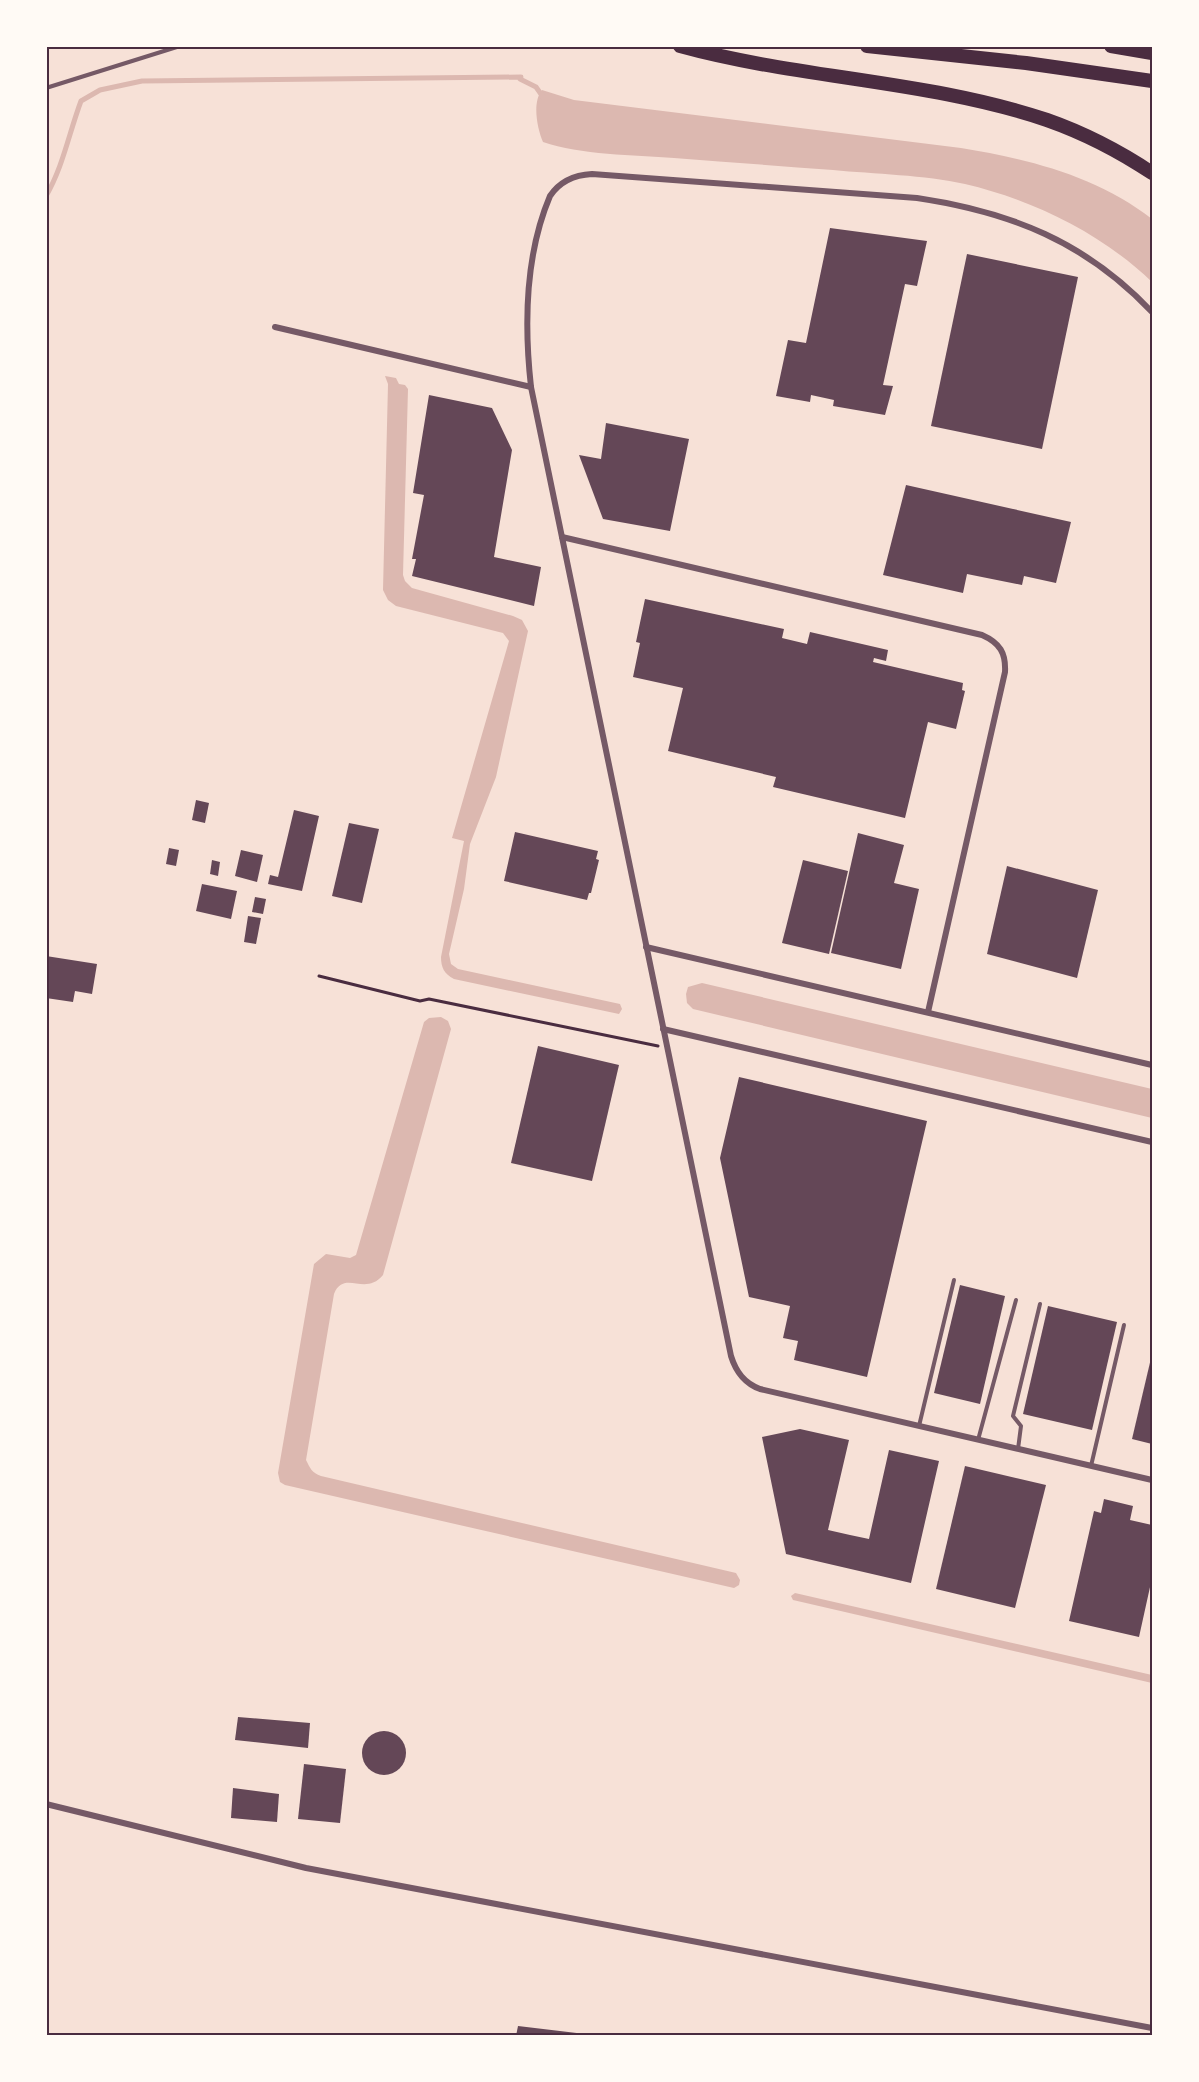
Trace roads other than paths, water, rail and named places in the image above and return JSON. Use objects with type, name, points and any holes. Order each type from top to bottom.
[{"type":"highway","points":[[680,46],[718,57],[877,82],[1000,107],[1047,120],[1079,133],[1109,147],[1152,173]]},
{"type":"highway","points":[[867,46],[1026,63],[1152,81]]},
{"type":"highway","points":[[1112,46],[1152,53]]},
{"type":"street","points":[[1152,312],[1124,284],[1073,249],[1019,222],[981,210],[917,198],[582,174],[562,183],[550,196],[546,205],[530,268],[526,323],[531,387],[731,1356],[740,1375],[747,1383],[760,1389],[1152,1480]]},
{"type":"street","points":[[275,327],[531,387]]},
{"type":"street","points":[[562,537],[982,635],[995,641],[1002,649],[1006,660],[1005,672],[928,1012]]},
{"type":"street","points":[[646,947],[1152,1065]]},
{"type":"street","points":[[663,1029],[1152,1142]]},
{"type":"street","points":[[46,1804],[306,1868],[1152,2028]]},
{"type":"lane","points":[[46,88],[180,46]]},
{"type":"lane","points":[[919,1426],[954,1280]]},
{"type":"lane","points":[[978,1440],[1016,1300]]},
{"type":"lane","points":[[1018,1449],[1021,1426],[1013,1416],[1040,1304]]},
{"type":"lane","points":[[1091,1466],[1124,1325]]},
{"type":"waterway","points":[[46,196],[61,162],[81,101],[100,90],[142,81],[521,77],[520,79],[536,87],[543,97]]}]
